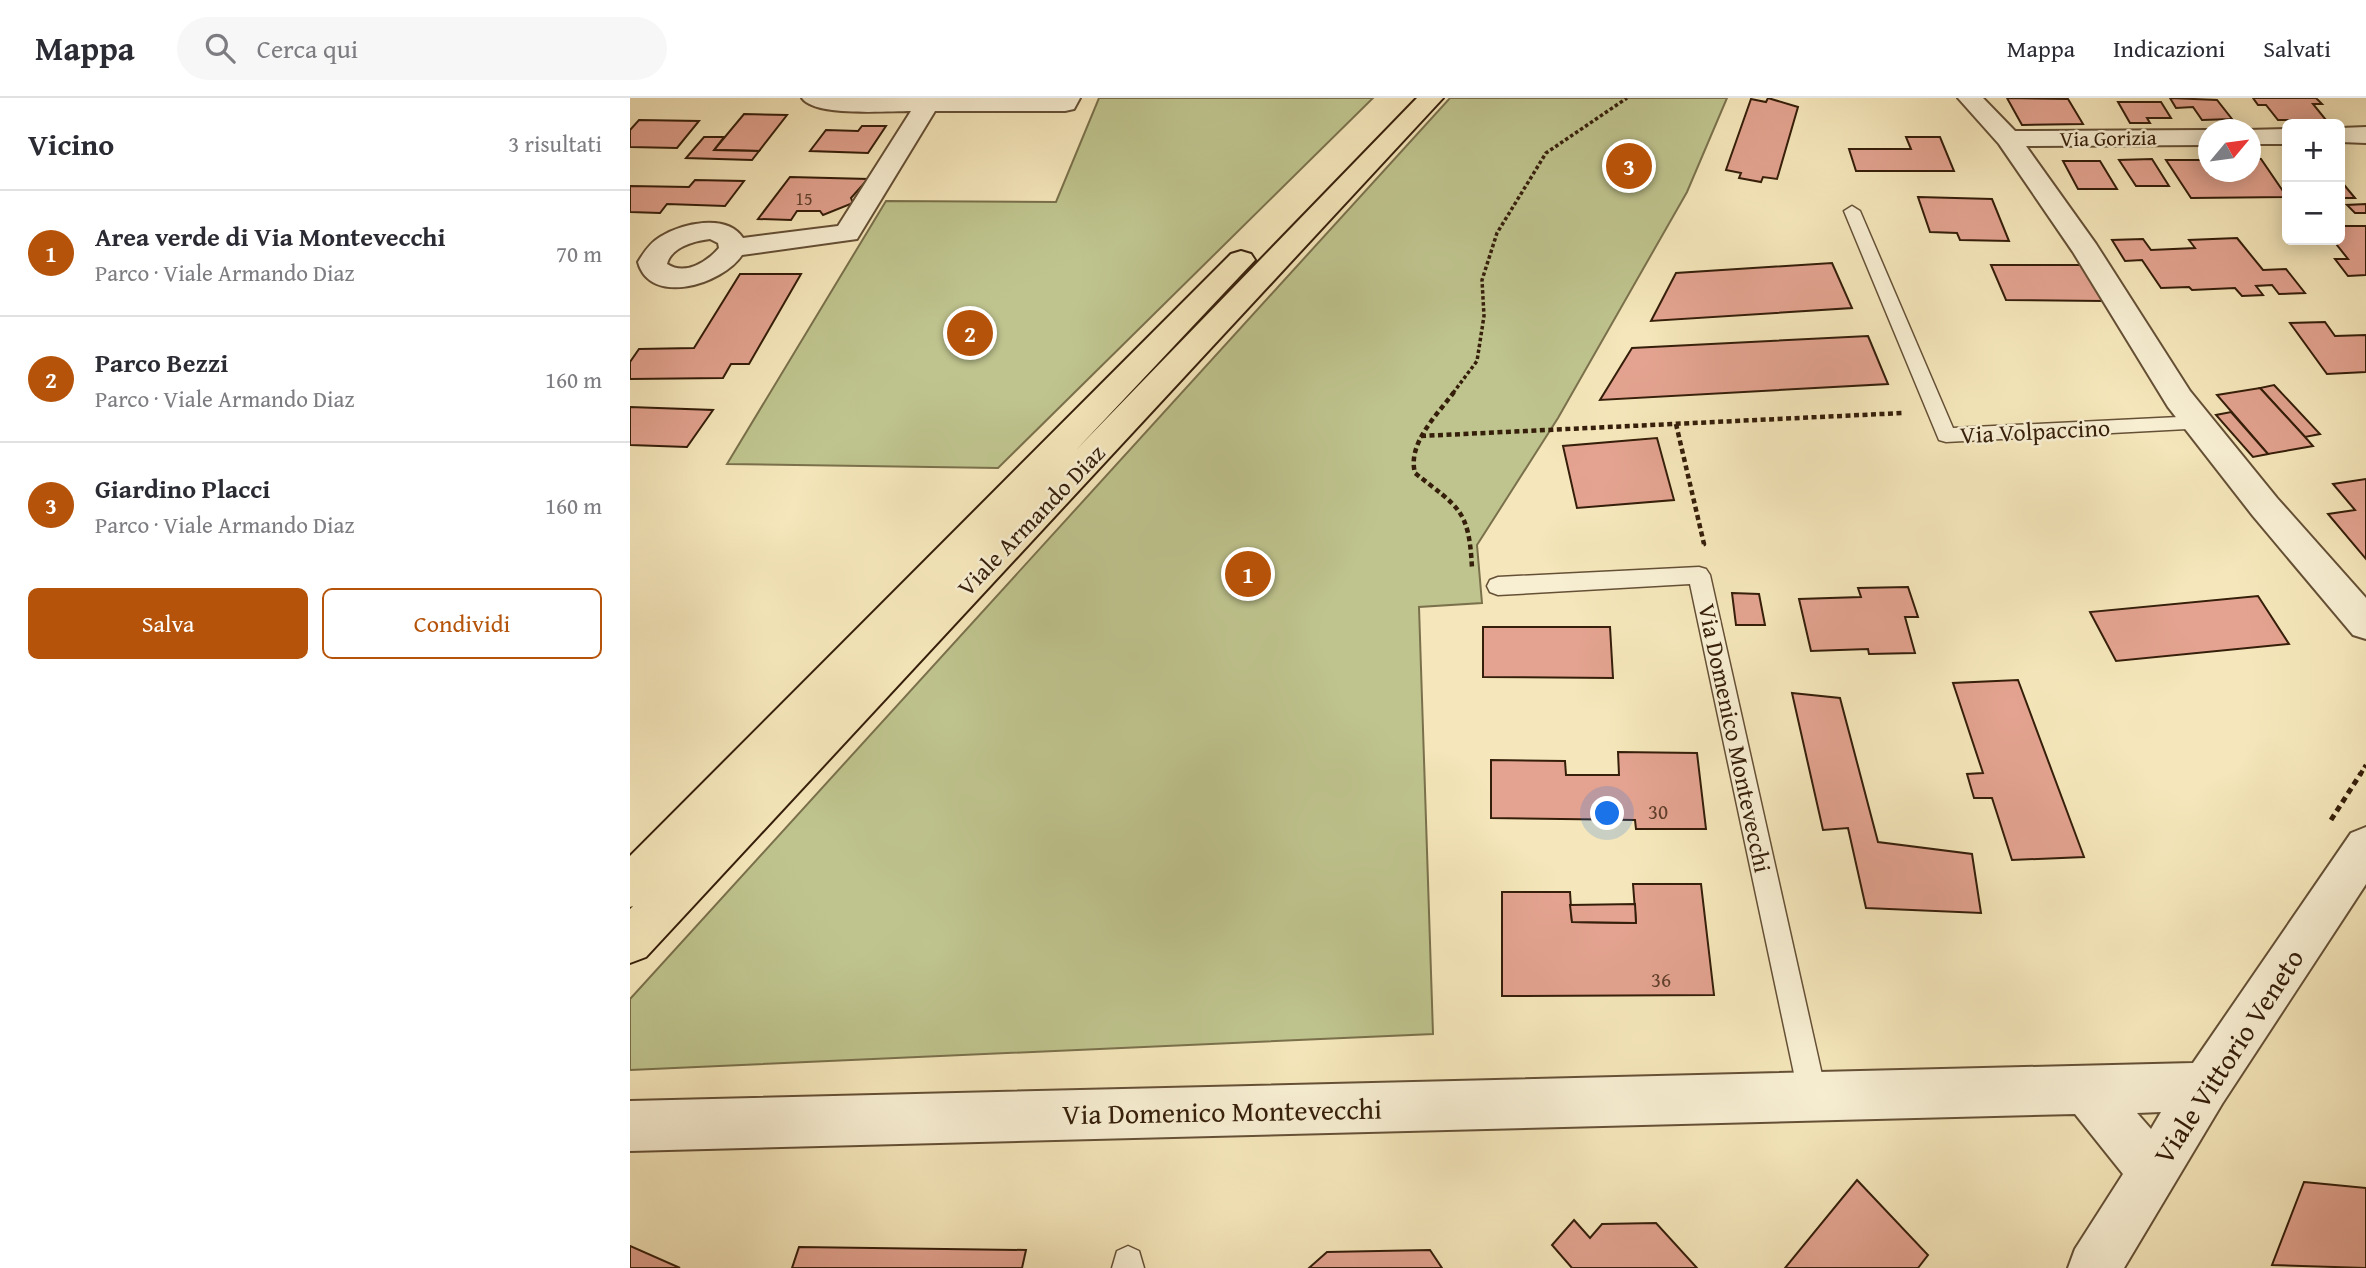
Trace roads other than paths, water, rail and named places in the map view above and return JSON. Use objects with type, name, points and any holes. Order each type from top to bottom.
[{"type":"main road","name":"Viale Armando Diaz","points":[[630,886],[1399,98]]},
{"type":"main road","name":"Viale Armando Diaz","points":[[630,941],[1431,98]]},
{"type":"street","points":[[814,98],[831,103],[1035,101],[1065,104],[1068,98]]},
{"type":"street","points":[[1970,98],[2008,139],[2086,250],[2175,394],[2265,507],[2366,624]]},
{"type":"street","points":[[733,248],[847,233],[929,101]]},
{"type":"street","points":[[2345,135],[2366,135]]},
{"type":"street","name":"Via Gorizia","points":[[2008,139],[2198,136]]},
{"type":"street","points":[[2261,136],[2282,136]]},
{"type":"street","name":"Viale Vittorio Veneto","points":[[2094,1268],[2205,1087],[2366,846]]},
{"type":"street","name":"Via Domenico Montevecchi","points":[[630,1126],[2205,1087]]},
{"type":"street","points":[[2086,1090],[2153,1171]]},
{"type":"lane","name":"Via Volpaccino","points":[[1852,211],[1946,435],[2199,423]]},
{"type":"lane","name":"Via Domenico Montevecchi","points":[[1498,586],[1699,575],[1813,1097]]},
{"type":"place","name":"Giardino Placci","points":[[1629,166]]},
{"type":"place","name":"Parco Bezzi","points":[[970,333]]},
{"type":"place","name":"Area verde di Via Montevecchi","points":[[1248,574]]}]
